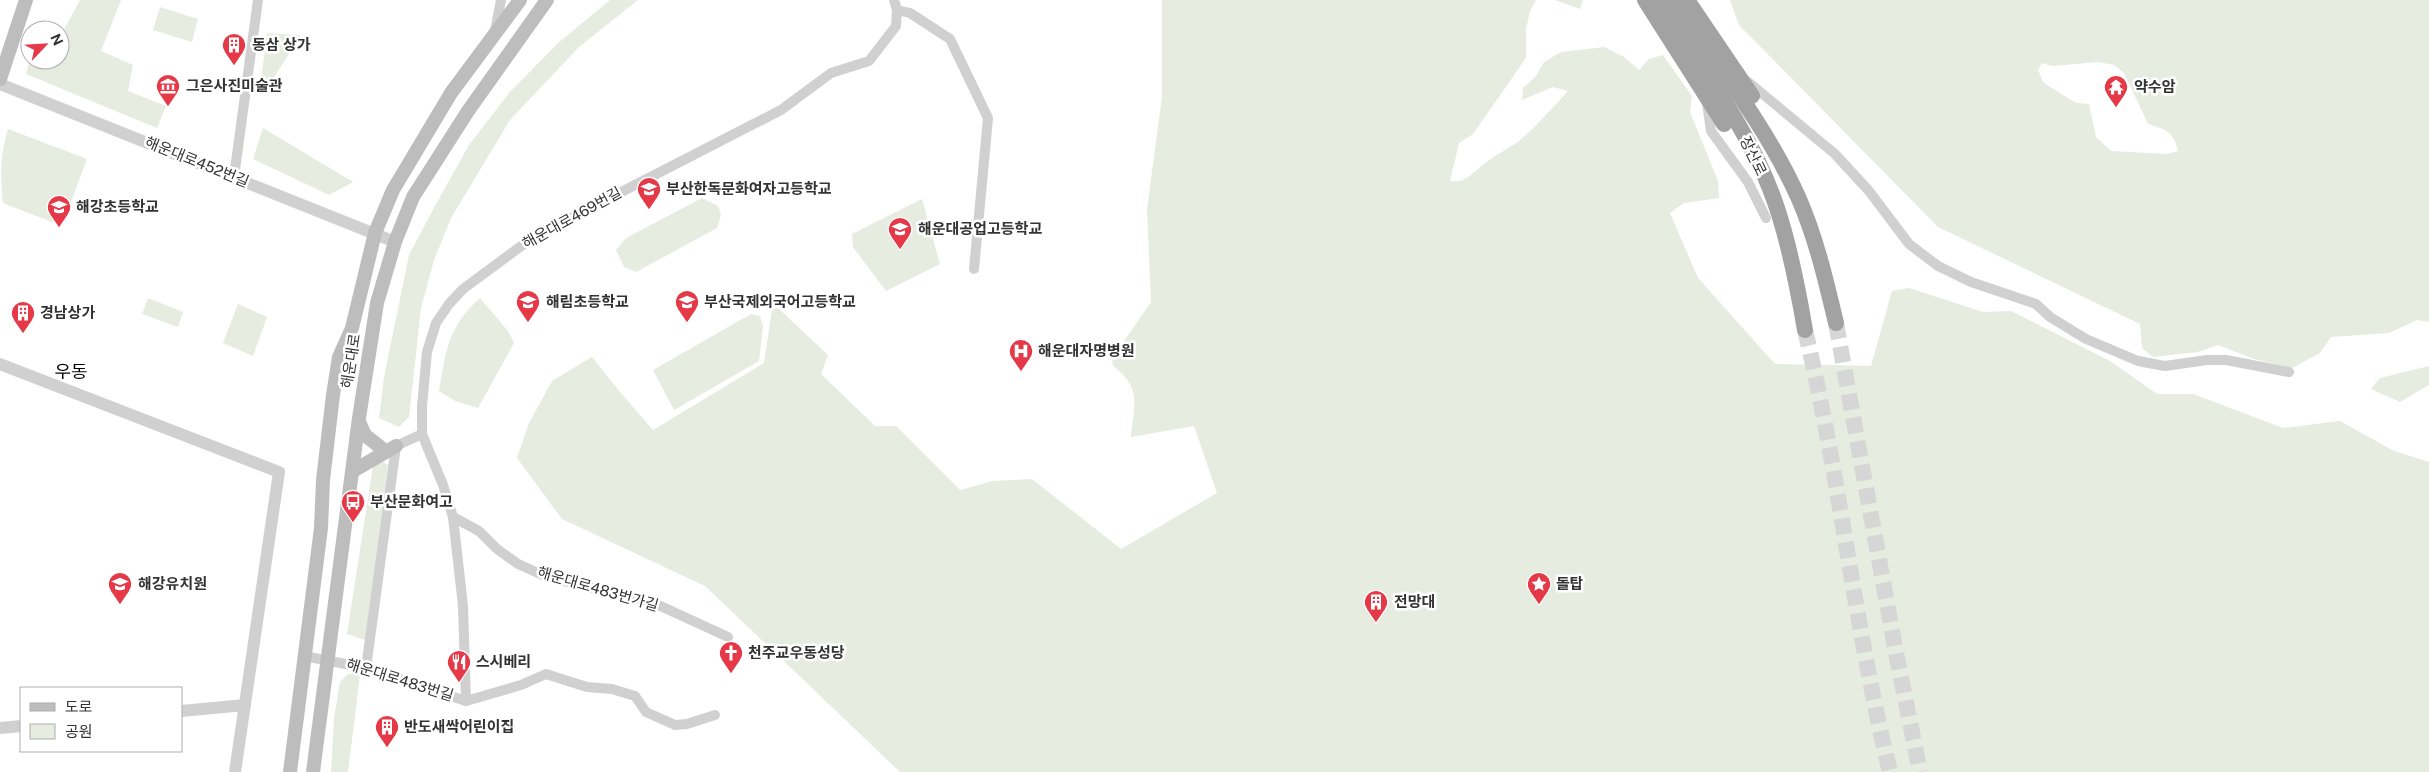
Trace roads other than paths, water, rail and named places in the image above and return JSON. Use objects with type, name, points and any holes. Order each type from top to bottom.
[{"type":"highway","points":[[1645,0],[1724,124],[1756,158]]},
{"type":"highway","name":"장산로","points":[[1658,0],[1737,122],[1756,158],[1777,207],[1793,264],[1805,330]]},
{"type":"highway","name":"장산로","points":[[1673,0],[1757,121],[1784,168],[1799,200],[1821,261],[1836,323]]},
{"type":"highway","points":[[1687,0],[1752,96],[1780,145],[1790,168],[1799,200]]},
{"type":"main road","points":[[0,79],[26,0]]},
{"type":"main road","name":"해운대로","points":[[290,772],[321,528],[323,480],[339,357],[352,328],[375,233],[393,190],[451,92],[520,0]]},
{"type":"main road","name":"해운대로","points":[[313,772],[359,422],[377,303],[394,242],[413,197],[453,134],[547,0]]},
{"type":"main road","points":[[359,422],[365,435],[390,448]]},
{"type":"main road","points":[[353,471],[390,448]]},
{"type":"street","points":[[234,177],[258,0]]},
{"type":"street","points":[[495,32],[501,0]]},
{"type":"street","points":[[1651,0],[1704,86],[1711,131],[1748,182],[1766,218]]},
{"type":"street","points":[[1680,0],[1727,66],[1781,108],[1834,154],[1869,191],[1910,244],[1938,266],[1971,282],[2036,304],[2050,318],[2086,339],[2138,361],[2166,366],[2207,360],[2226,360],[2288,372]]},
{"type":"street","points":[[896,5],[950,39],[988,118],[974,269]]},
{"type":"street","name":"해운대로469번길","points":[[422,434],[422,406],[427,352],[436,323],[449,304],[463,289],[532,238],[781,110],[831,74],[869,61],[896,26],[896,5]]},
{"type":"street","name":"해운대로452번길","points":[[0,84],[394,242]]},
{"type":"street","points":[[0,364],[279,472],[235,772]]},
{"type":"street","points":[[366,668],[390,448],[422,434],[443,485],[453,517],[463,606],[466,701]]},
{"type":"street","name":"해운대로483번가길","points":[[453,517],[479,531],[497,549],[518,564],[547,577],[654,603],[728,637]]},
{"type":"street","name":"해운대로483번길","points":[[304,656],[366,668],[466,701],[521,685],[546,674],[587,686],[612,689],[635,696],[646,712],[674,725],[687,724],[715,715]]},
{"type":"street","points":[[182,711],[245,705]]},
{"type":"street","points":[[0,728],[20,726]]},
{"type":"tunnel","points":[[1836,323],[1896,653],[1920,772]]},
{"type":"tunnel","points":[[1805,330],[1828,440],[1866,662],[1890,772]]},
{"type":"place","name":"동삼 상가","points":[[234,66]]},
{"type":"place","name":"그은사진미술관","points":[[168,107]]},
{"type":"place","name":"약수암","points":[[2116,108]]},
{"type":"place","name":"부산한독문화여자고등학교","points":[[649,210]]},
{"type":"place","name":"해강초등학교","points":[[59,228]]},
{"type":"place","name":"해운대공업고등학교","points":[[900,250]]},
{"type":"place","name":"해림초등학교","points":[[528,323]]},
{"type":"place","name":"부산국제외국어고등학교","points":[[687,323]]},
{"type":"place","name":"경남상가","points":[[23,334]]},
{"type":"place","name":"해운대자명병원","points":[[1021,372]]},
{"type":"place","name":"부산문화여고","points":[[353,523]]},
{"type":"place","name":"해강유치원","points":[[120,605]]},
{"type":"place","name":"돌탑","points":[[1539,605]]},
{"type":"place","name":"전망대","points":[[1376,623]]},
{"type":"place","name":"천주교우동성당","points":[[731,674]]},
{"type":"place","name":"스시베리","points":[[459,683]]},
{"type":"place","name":"반도새싹어린이집","points":[[387,748]]},
{"type":"district","name":"우동","points":[[71,372]]}]
